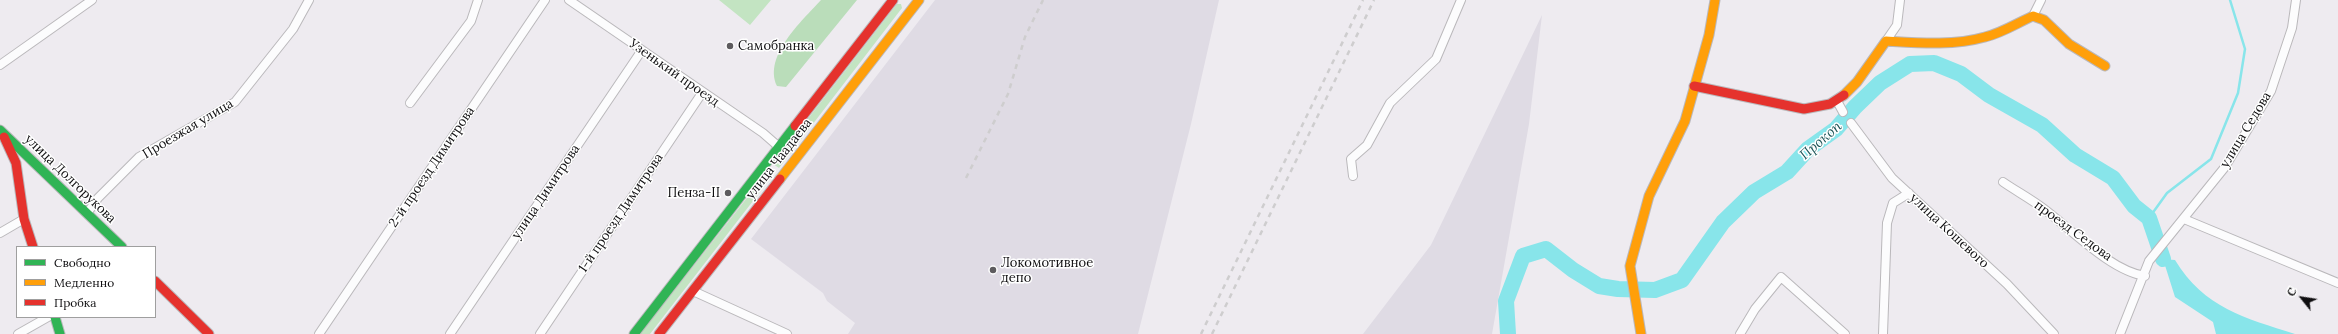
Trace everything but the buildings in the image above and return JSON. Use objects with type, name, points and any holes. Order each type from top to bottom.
[{"type":"main road","name":"улица Чаадаева","points":[[634,334],[893,0]]},
{"type":"main road","points":[[1641,334],[1630,266],[1649,196],[1685,121],[1709,35],[1715,0]]},
{"type":"main road","name":"улица Чаадаева","points":[[659,334],[917,1]]},
{"type":"main road","points":[[1694,86],[1804,109],[1837,101],[1851,88],[1886,40],[1912,43],[1967,40],[1986,36],[2034,16],[2044,20],[2069,44],[2105,66]]},
{"type":"main road","name":"улица Долгорукова","points":[[1,132],[88,212],[121,246]]},
{"type":"main road","points":[[1,132],[16,163],[24,219],[33,246]]},
{"type":"main road","points":[[156,282],[209,334]]},
{"type":"main road","points":[[55,318],[60,334]]},
{"type":"street","points":[[0,65],[92,0]]},
{"type":"street","name":"Проезжая улица","points":[[88,212],[98,198],[139,157],[235,102],[293,29],[309,0]]},
{"type":"street","points":[[410,103],[471,21],[478,0]]},
{"type":"street","name":"2-й проезд Димитрова","points":[[319,334],[545,0]]},
{"type":"street","name":"Узенький проезд","points":[[569,0],[702,93],[763,133],[779,147]]},
{"type":"street","points":[[1353,176],[1351,159],[1367,144],[1390,103],[1436,59],[1461,0]]},
{"type":"street","points":[[1886,40],[1897,25],[1900,0]]},
{"type":"street","points":[[2034,16],[2041,0]]},
{"type":"street","name":"улица Седова","points":[[2145,276],[2150,262],[2157,252],[2225,167],[2271,91],[2292,28],[2296,0]]},
{"type":"street","name":"улица Димитрова","points":[[450,334],[642,50]]},
{"type":"street","name":"1-й проезд Димитрова","points":[[540,334],[702,93]]},
{"type":"street","points":[[1837,101],[1843,112]]},
{"type":"street","name":"улица Кошевого","points":[[1851,123],[1892,178],[2007,284],[2054,334]]},
{"type":"street","name":"проезд Седова","points":[[2003,182],[2042,208],[2099,252],[2132,274],[2145,276]]},
{"type":"street","points":[[1883,334],[1887,223],[1893,203],[1909,193]]},
{"type":"street","points":[[0,233],[24,219]]},
{"type":"street","points":[[2184,219],[2338,284]]},
{"type":"street","points":[[2120,334],[2145,276]]},
{"type":"street","points":[[1740,334],[1756,309],[1781,277],[1845,334]]},
{"type":"street","points":[[693,291],[775,332],[787,334]]},
{"type":"street","points":[[18,334],[46,318]]},
{"type":"shaded area","points":[[935,0],[1219,0],[1191,124],[1138,334],[848,334],[855,323],[827,301],[823,293],[751,239]]},
{"type":"shaded area","points":[[1542,15],[1529,124],[1492,334],[1363,334],[1431,245]]},
{"type":"green space","points":[[719,0],[771,0],[750,25]]},
{"type":"green space","points":[[821,0],[857,0],[786,87],[777,86],[774,75],[775,63],[780,51],[795,29]]},
{"type":"green space","points":[[897,4],[901,4],[902,8],[779,168],[773,164]]},
{"type":"green space","points":[[765,175],[770,179],[650,334],[640,334]]},
{"type":"water","points":[[2163,259],[2175,260],[2186,276],[2199,290],[2227,309],[2295,334],[2216,334],[2213,322],[2175,297]]},
{"type":"waterway","points":[[2149,218],[2167,193],[2211,159],[2238,93],[2245,49],[2230,0]]},
{"type":"waterway","name":"Прокоп","points":[[1508,334],[1506,301],[1523,256],[1546,249],[1573,270],[1599,286],[1618,289],[1655,290],[1682,280],[1723,222],[1754,192],[1787,172],[1808,149],[1836,129],[1855,107],[1880,83],[1910,64],[1934,63],[1961,74],[1989,95],[2042,125],[2075,155],[2113,178],[2134,206],[2149,218],[2163,259]]},
{"type":"railway","points":[[966,178],[1008,94],[1025,37],[1043,0]]},
{"type":"railway","points":[[1201,334],[1363,0]]},
{"type":"railway","points":[[1212,334],[1374,0]]},
{"type":"traffic: fast","points":[[634,334],[795,126]]},
{"type":"traffic: fast","points":[[0,130],[121,246]]},
{"type":"traffic: fast","points":[[55,318],[60,334]]},
{"type":"traffic: slow","points":[[780,179],[919,0]]},
{"type":"traffic: slow","points":[[1641,334],[1630,266],[1649,196],[1685,121],[1709,35],[1715,0]]},
{"type":"traffic: slow","points":[[1844,95],[1857,82],[1886,41],[1948,43],[1973,40],[1997,33],[2033,16],[2044,20],[2069,44],[2105,66]]},
{"type":"traffic: jam","points":[[795,126],[893,0]]},
{"type":"traffic: jam","points":[[1694,86],[1804,109],[1830,104],[1844,95]]},
{"type":"traffic: jam","points":[[4,137],[16,163],[24,219],[33,246]]},
{"type":"traffic: jam","points":[[659,334],[780,179]]},
{"type":"traffic: jam","points":[[156,282],[209,334]]},
{"type":"place","name":"Самобранка","points":[[730,46]]},
{"type":"place","name":"Пенза-II","points":[[728,193]]},
{"type":"place","name":"Локомотивное депо","points":[[993,270]]}]
